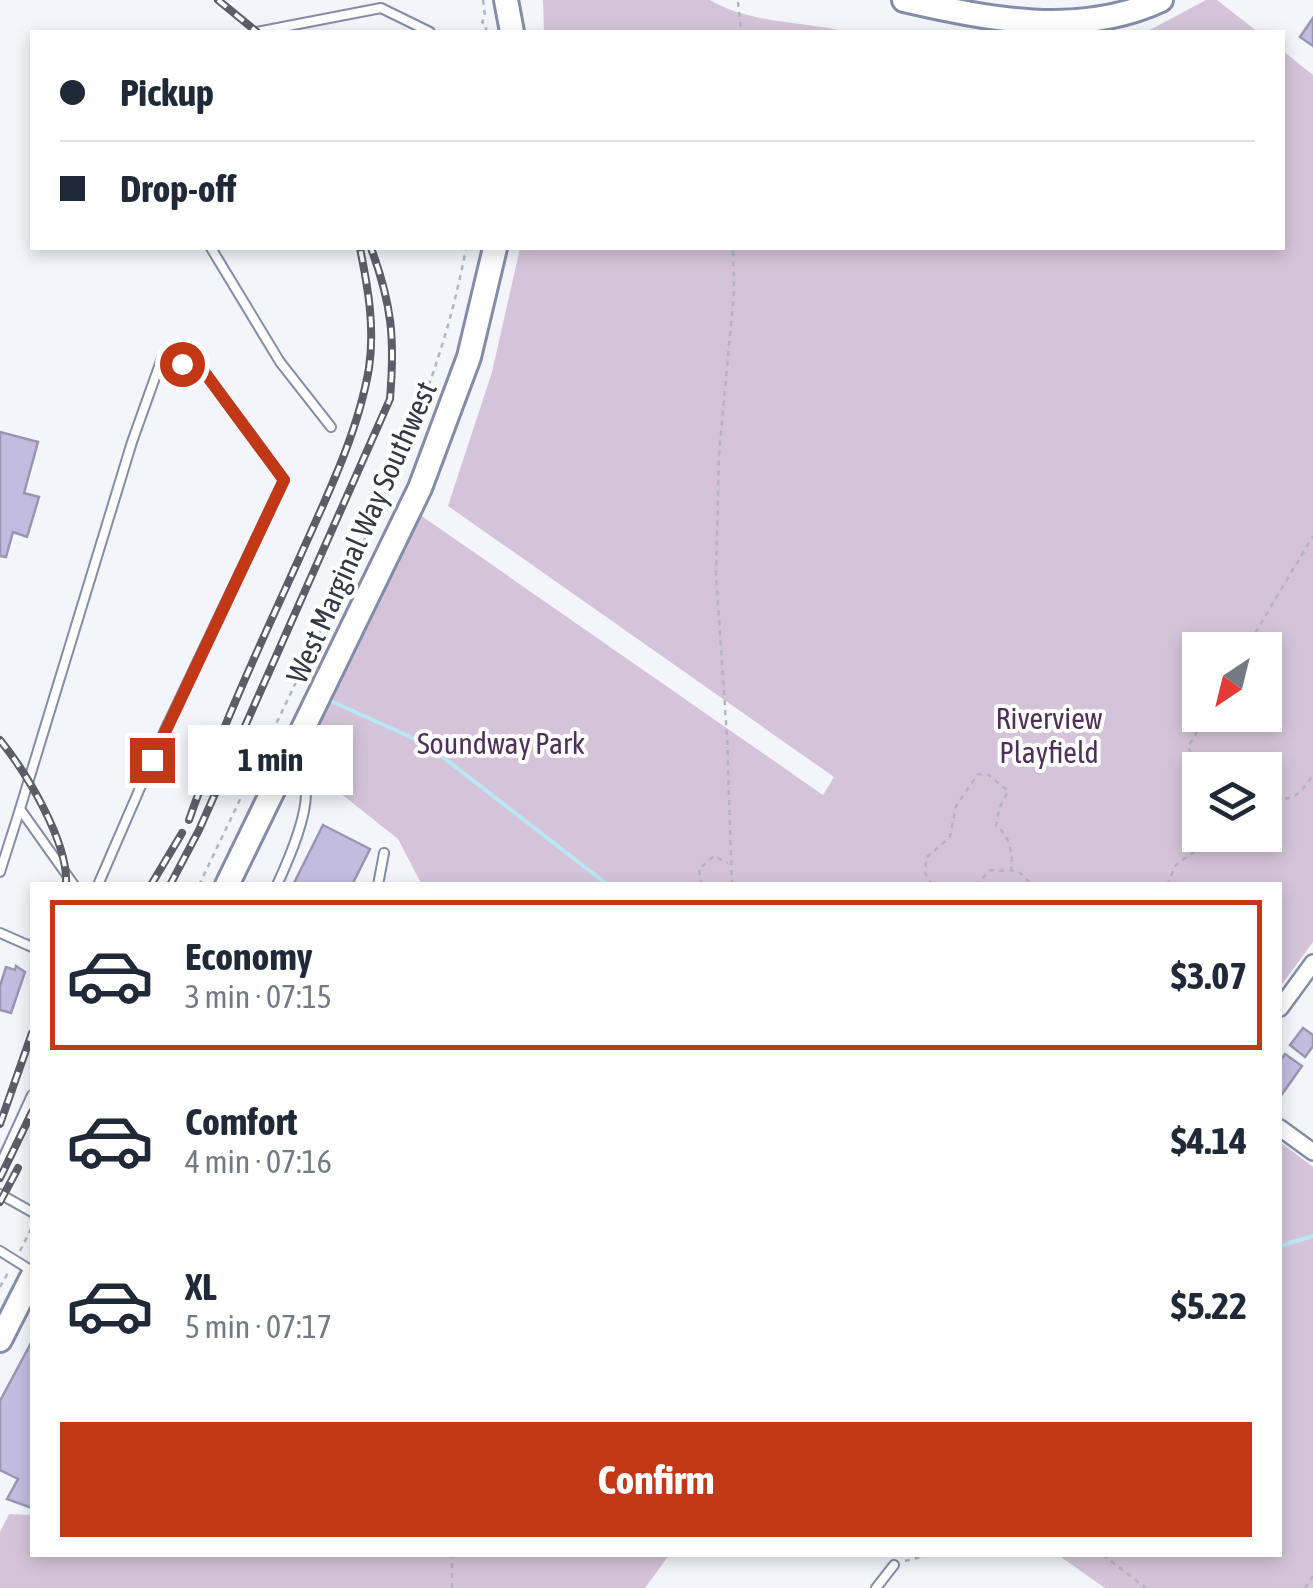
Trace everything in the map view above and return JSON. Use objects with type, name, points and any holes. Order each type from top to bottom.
[{"type":"main road","points":[[904,0],[974,16],[1035,22],[1121,14],[1161,0]]},
{"type":"main road","name":"West Marginal Way Southwest","points":[[228,882],[427,472],[470,357],[495,250]]},
{"type":"main road","points":[[0,1340],[30,1283]]},
{"type":"street","points":[[1282,1005],[1313,962]]},
{"type":"street","points":[[1282,1129],[1313,1152]]},
{"type":"lane","points":[[362,0],[366,11]]},
{"type":"lane","points":[[267,30],[381,8],[426,30]]},
{"type":"lane","points":[[212,250],[280,362],[331,427]]},
{"type":"lane","points":[[0,872],[132,442],[162,358],[202,369],[284,480],[166,728],[99,882]]},
{"type":"lane","points":[[278,882],[296,840],[304,804],[305,783],[288,761]]},
{"type":"lane","points":[[20,809],[72,882]]},
{"type":"lane","points":[[379,882],[384,854]]},
{"type":"lane","points":[[0,933],[30,945]]},
{"type":"lane","points":[[0,1165],[30,1100]]},
{"type":"lane","points":[[0,1194],[30,1211]]},
{"type":"lane","points":[[0,1251],[30,1280]]},
{"type":"lane","points":[[876,1588],[894,1564]]},
{"type":"path","points":[[483,0],[482,22],[486,30]]},
{"type":"path","points":[[738,2],[741,30]]},
{"type":"path","points":[[200,882],[398,466],[442,346],[466,250]]},
{"type":"path","points":[[732,882],[716,575],[719,455],[734,250]]},
{"type":"path","points":[[1256,632],[1313,536]]},
{"type":"path","points":[[930,882],[925,874],[926,858],[950,836],[956,806],[978,774],[989,775],[1008,791],[996,826],[1004,830],[1013,858],[1011,869]]},
{"type":"path","points":[[1282,800],[1297,796],[1313,775]]},
{"type":"path","points":[[1169,882],[1176,865],[1194,852]]},
{"type":"path","points":[[701,882],[699,869],[714,856],[729,864]]},
{"type":"path","points":[[977,882],[991,870],[1011,869],[1023,874],[1029,882]]},
{"type":"path","points":[[452,1557],[452,1588]]},
{"type":"path","points":[[894,1564],[920,1557]]},
{"type":"path","points":[[1106,1557],[1146,1588]]},
{"type":"path","points":[[1305,1588],[1313,1576]]},
{"type":"green space","points":[[543,0],[710,0],[759,18],[840,30],[544,30]]},
{"type":"green space","points":[[1206,0],[1217,0],[1255,30],[1150,30]]},
{"type":"green space","points":[[1285,53],[1313,75],[1313,942],[1282,984],[1282,882],[420,882],[398,839],[296,758],[416,512],[823,795],[834,777],[448,506],[492,372],[520,250],[1285,250]]},
{"type":"green space","points":[[1282,1144],[1313,1167],[1313,1588],[1105,1588],[1061,1557],[1282,1557]]},
{"type":"green space","points":[[9,1514],[30,1515],[30,1557],[668,1557],[645,1588],[0,1588],[0,1532]]},
{"type":"building","points":[[1313,18],[1313,46],[1300,37]]},
{"type":"building","points":[[0,432],[38,442],[24,493],[39,497],[27,537],[13,532],[6,557],[0,556]]},
{"type":"building","points":[[323,825],[370,849],[354,882],[294,882]]},
{"type":"building","points":[[16,966],[25,972],[11,1013],[0,1010],[0,986],[6,967],[15,970]]},
{"type":"building","points":[[1303,1028],[1313,1035],[1313,1046],[1305,1057],[1290,1045]]},
{"type":"building","points":[[1285,1054],[1302,1066],[1282,1094]]},
{"type":"building","points":[[30,1345],[30,1507],[7,1499],[18,1479],[0,1470],[0,1401]]},
{"type":"waterway","points":[[333,702],[426,744],[604,882]]},
{"type":"waterway","points":[[1282,1245],[1313,1236]]},
{"type":"railway","points":[[218,0],[255,30]]},
{"type":"railway","points":[[189,820],[357,417],[369,368],[371,338],[360,250]]},
{"type":"railway","points":[[172,882],[199,830],[390,399],[390,322],[372,250]]},
{"type":"railway","points":[[0,740],[22,770],[53,829],[61,849],[66,882]]},
{"type":"railway","points":[[153,882],[182,833]]},
{"type":"railway","points":[[0,1124],[30,1039]]},
{"type":"railway","points":[[0,1178],[30,1116]]},
{"type":"railway","points":[[0,1202],[18,1168]]},
{"type":"route","points":[[152,760],[284,480],[202,369],[182,364]]},
{"type":"park label","name":"Riverview Playfield","points":[[1049,735]]},
{"type":"park label","name":"Soundway Park","points":[[501,743]]}]
